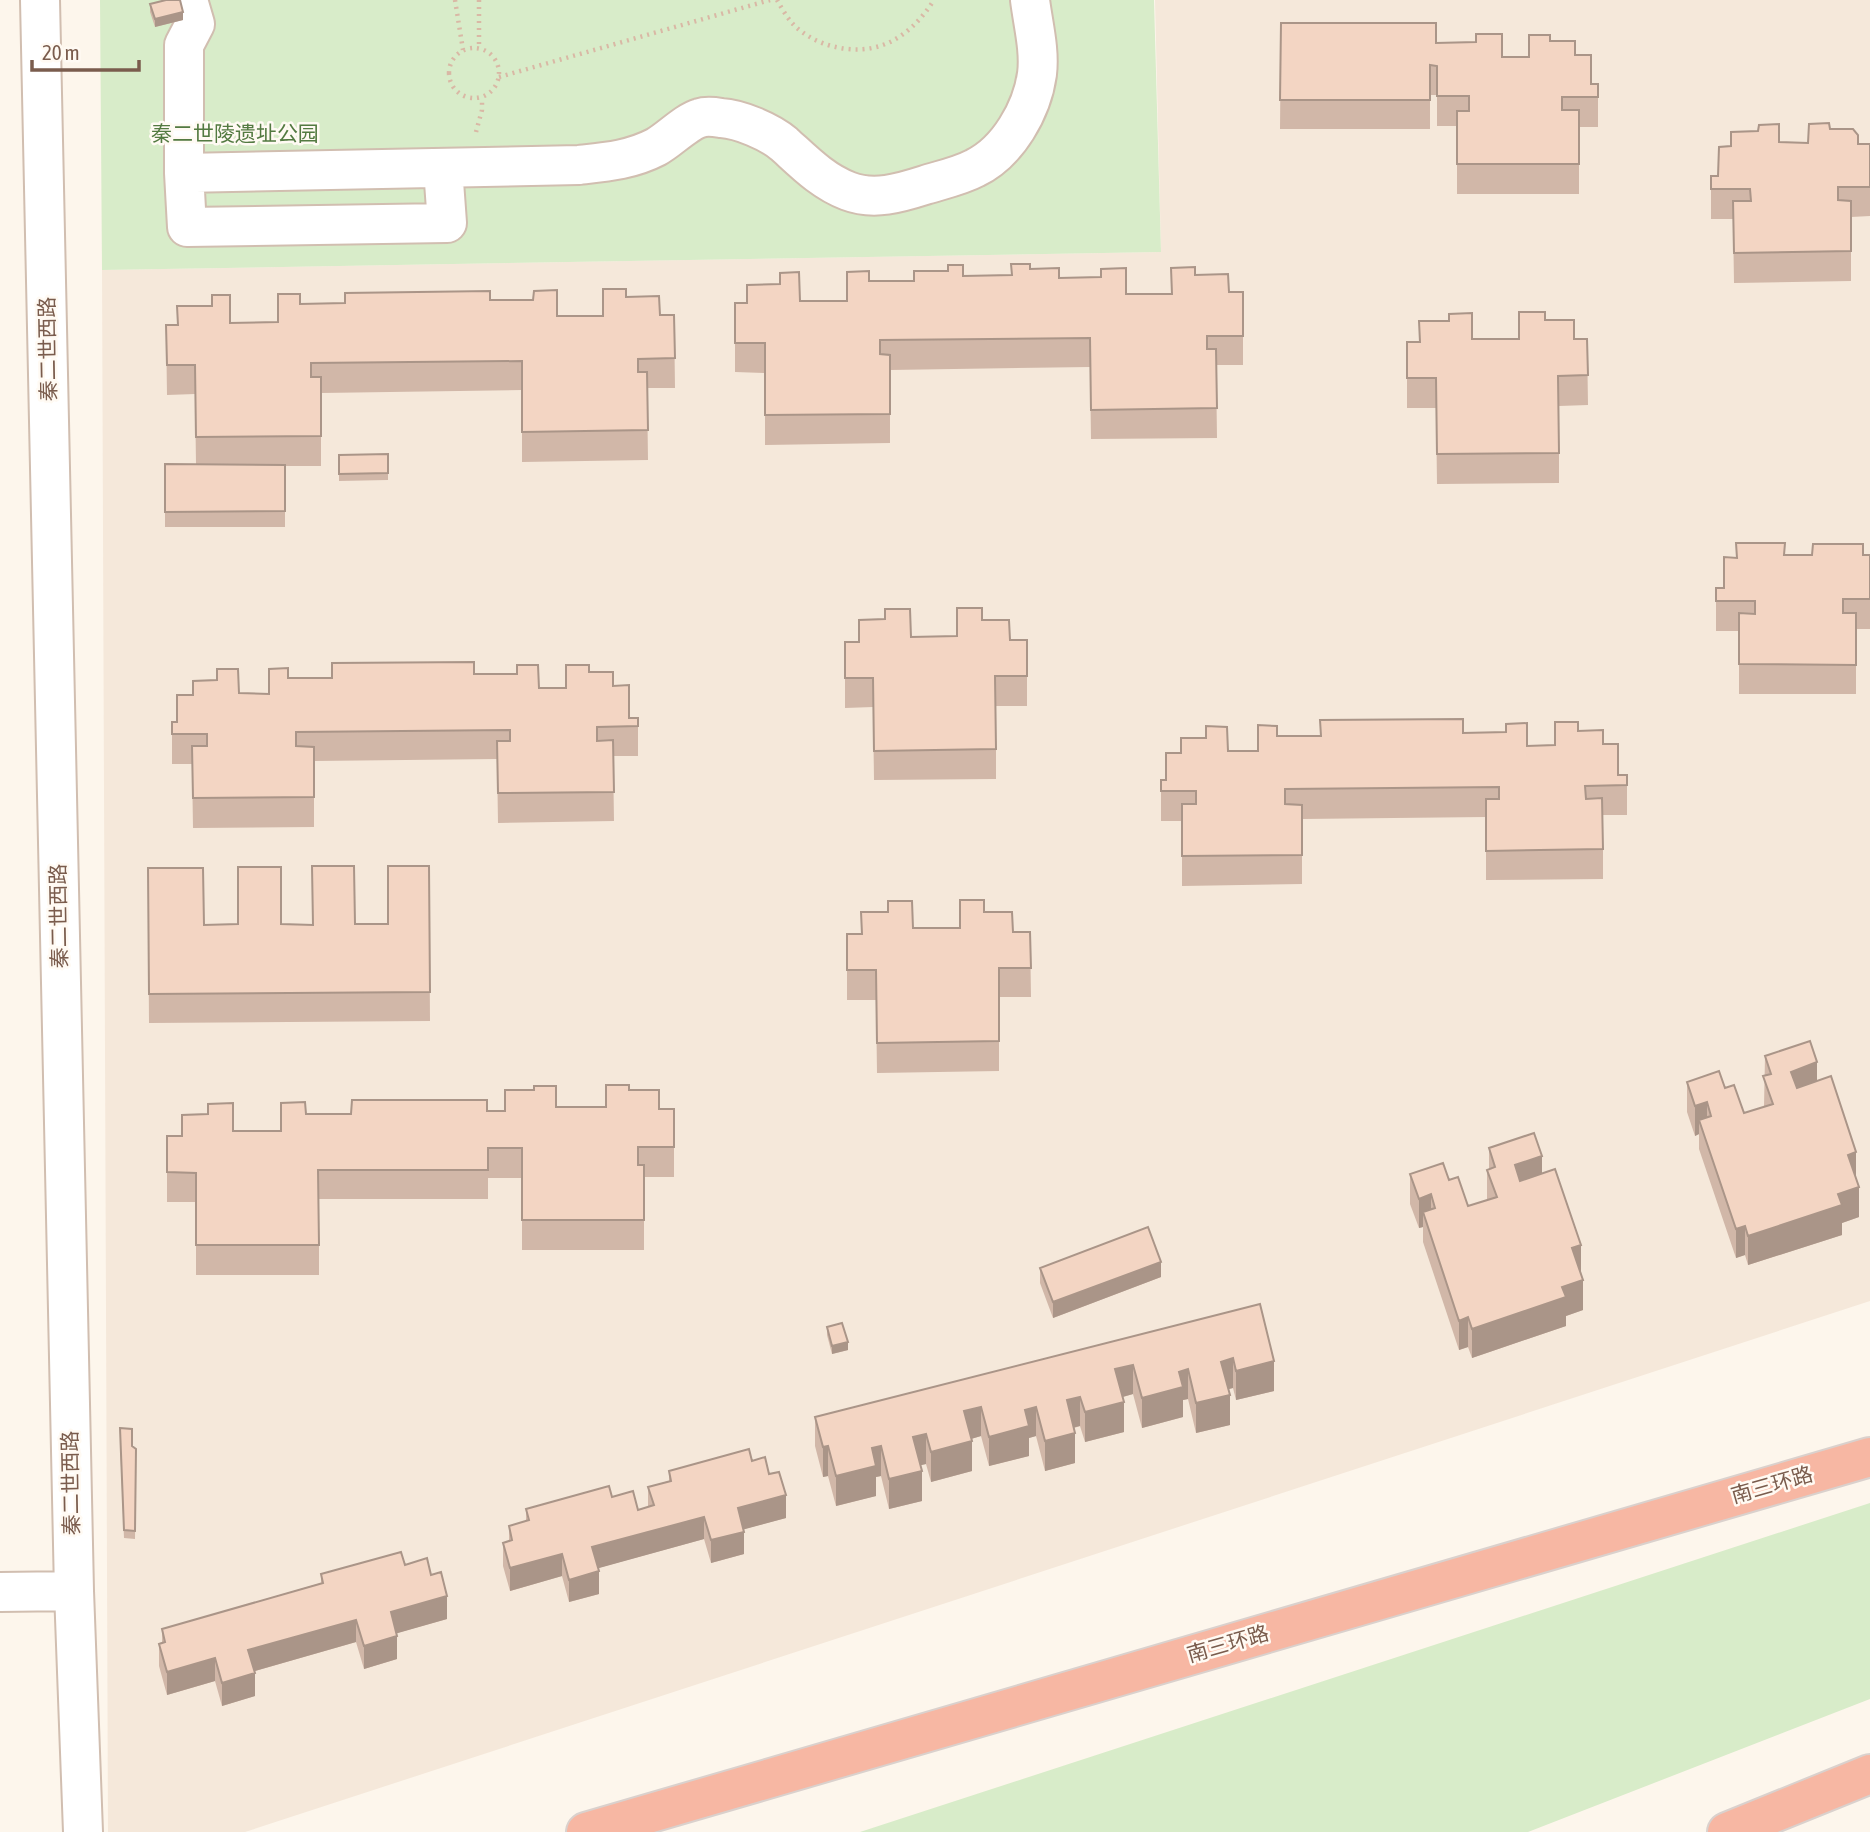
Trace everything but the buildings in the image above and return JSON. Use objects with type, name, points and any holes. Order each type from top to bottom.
[{"type":"highway","name":"南三环路","points":[[586,1832],[1870,1457]]},
{"type":"highway","points":[[1727,1832],[1870,1773]]},
{"type":"street","name":"秦二世西路","points":[[40,0],[74,1591],[83,1832]]},
{"type":"street","points":[[188,0],[195,24],[184,46],[184,173],[187,227],[447,223],[443,168]]},
{"type":"street","points":[[184,173],[579,165],[622,160],[656,147],[700,118],[725,118],[755,128],[782,142],[805,166],[848,191],[868,196],[894,195],[973,170],[992,159],[1013,134],[1027,108],[1037,74],[1037,46],[1030,0]]},
{"type":"street","points":[[0,1592],[74,1591]]},
{"type":"path","points":[[455,0],[463,50]]},
{"type":"path","points":[[479,0],[479,49]]},
{"type":"path","points":[[499,77],[770,0]]},
{"type":"path","points":[[776,0],[792,24],[816,41],[844,50],[874,49],[900,38],[921,21],[934,0]]},
{"type":"path","points":[[479,49],[494,57],[498,64],[499,77],[496,88],[482,98],[474,99],[458,93],[449,79],[449,71],[451,62],[463,50],[479,49]]},
{"type":"shaded area","points":[[1155,0],[1870,0],[1870,1301],[245,1832],[108,1832],[102,270],[1161,252]]},
{"type":"green space","name":"秦二世陵遗址公园","points":[[100,0],[1154,0],[1161,252],[102,270]]},
{"type":"green space","points":[[1870,1503],[1870,1699],[1528,1832],[860,1832]]}]
